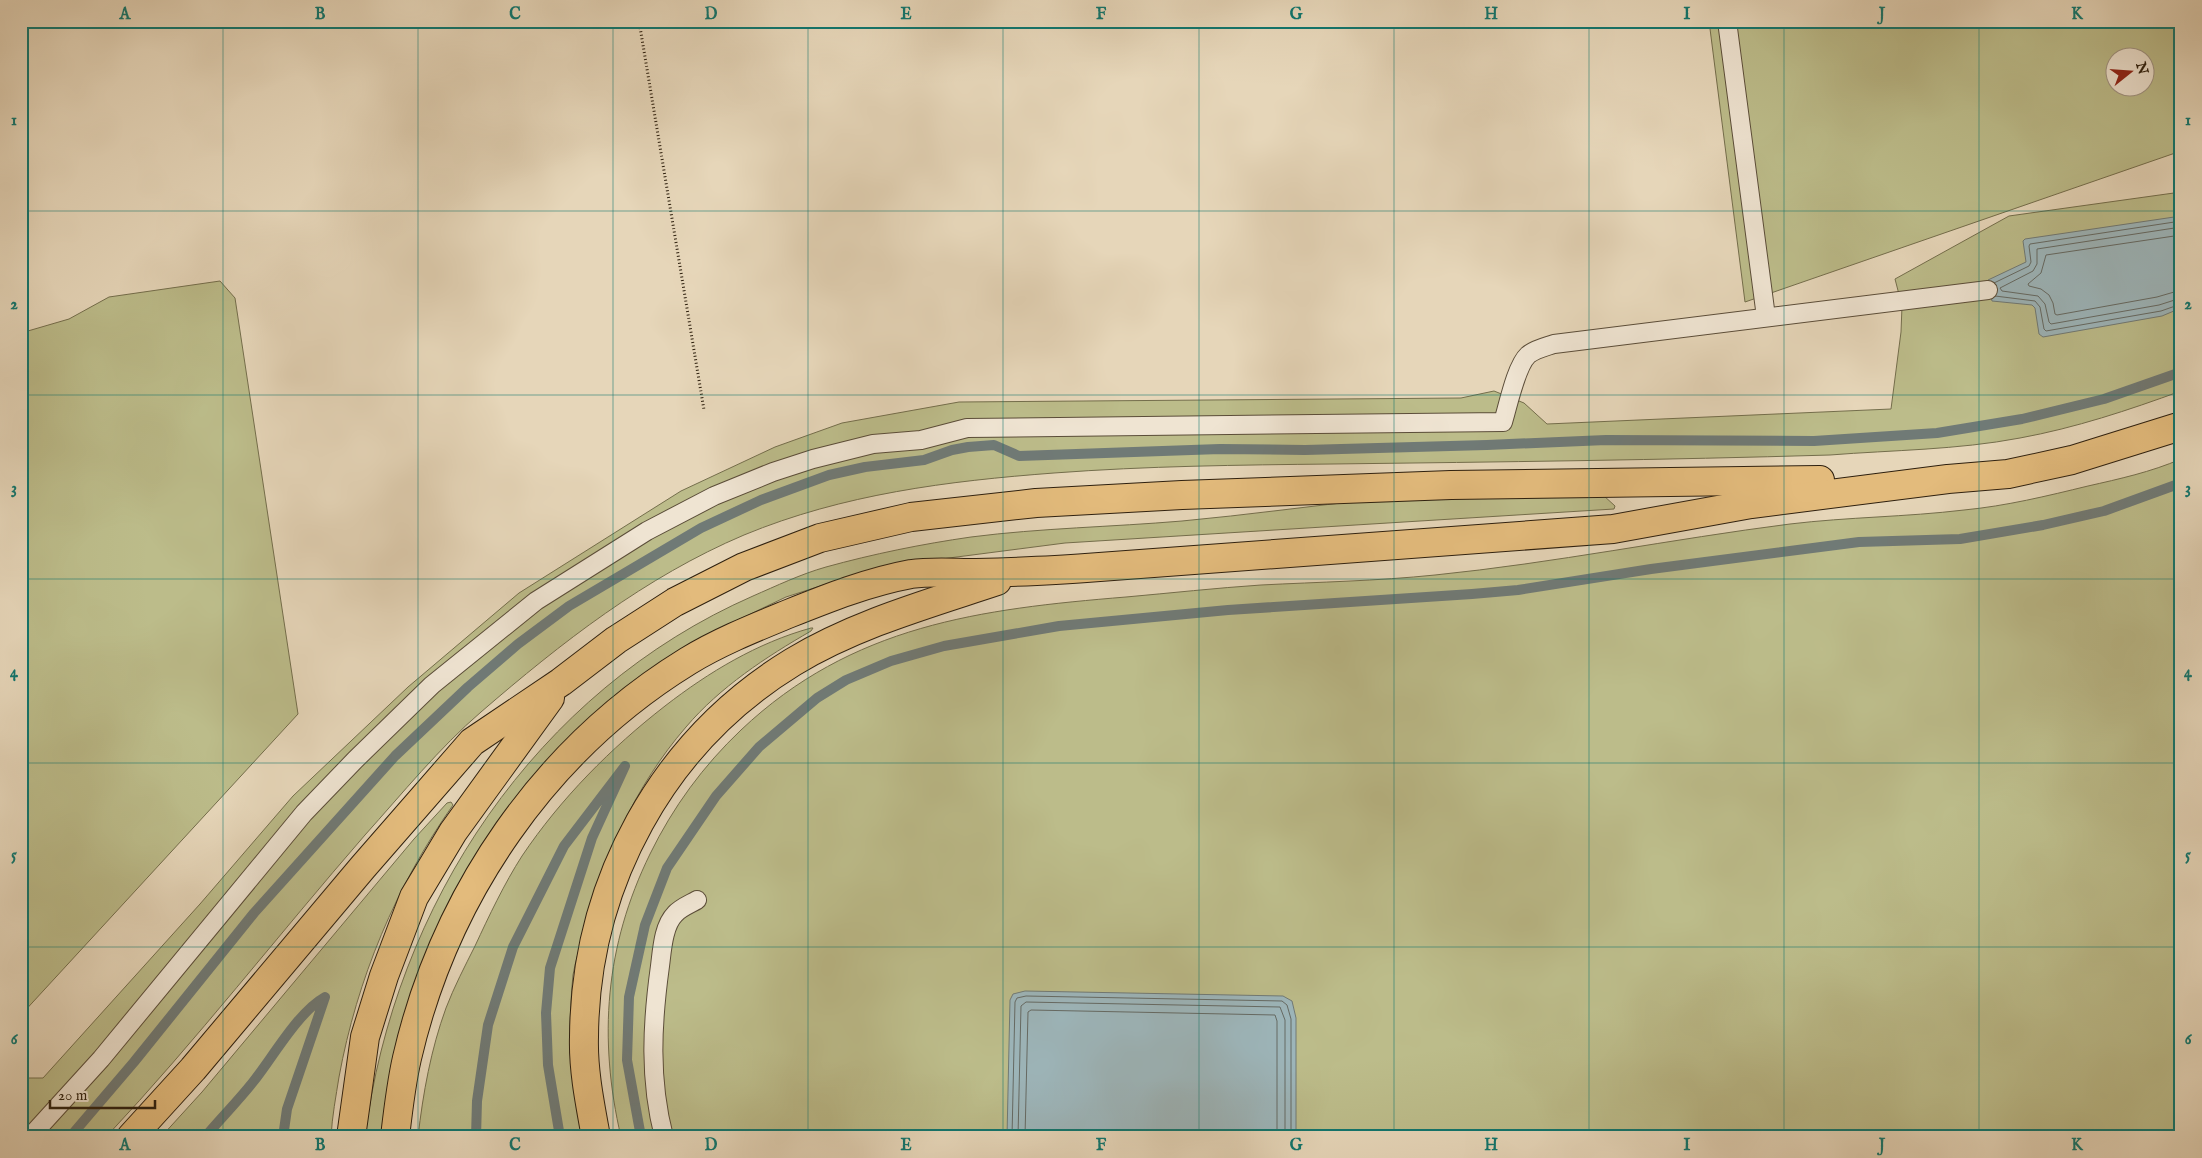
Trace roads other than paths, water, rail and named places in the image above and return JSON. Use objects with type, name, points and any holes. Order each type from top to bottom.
[{"type":"highway","points":[[131,1137],[193,1069],[363,866],[472,742],[561,682],[616,640],[675,602],[744,567],[820,538],[910,517],[1036,503],[1192,494],[1452,485],[1948,478],[2008,474],[2072,460],[2181,426]]},
{"type":"highway","points":[[395,1137],[407,1059],[420,1008],[442,947],[470,892],[513,822],[561,764],[600,726],[646,689],[690,660],[750,630],[842,593],[914,574],[1025,572],[1251,557],[1613,529],[1751,504],[1948,478]]},
{"type":"highway","points":[[596,1137],[585,1069],[584,1038],[585,1003],[594,942],[612,881],[626,848],[663,782],[682,758],[724,713],[768,678],[794,661],[861,628],[1025,572]]},
{"type":"highway","points":[[351,1137],[365,1037],[384,976],[414,897],[453,832],[561,682]]},
{"type":"lane","points":[[1727,21],[1766,317]]},
{"type":"lane","points":[[30,1137],[102,1059],[304,813],[432,685],[536,601],[647,531],[714,496],[773,472],[813,459],[873,444],[921,440],[967,428],[1503,422],[1520,369],[1527,356],[1554,344],[1988,290]]},
{"type":"lane","points":[[664,1137],[656,1097],[652,1057],[653,1017],[663,945],[674,915],[697,900]]},
{"type":"water","points":[[2181,216],[2181,308],[2162,316],[2043,337],[2039,334],[2035,308],[2032,305],[1992,301],[1988,280],[2026,262],[2023,241],[2025,239]]},
{"type":"water","points":[[1025,991],[1283,996],[1292,1001],[1296,1018],[1296,1137],[1007,1137],[1010,1000],[1013,994]]},
{"type":"waterway","points":[[70,1137],[134,1062],[254,913],[395,756],[468,687],[518,644],[569,606],[701,528],[761,500],[829,475],[865,467],[924,460],[952,450],[968,447],[994,445],[1019,456],[1220,449],[1305,450],[1606,440],[1814,441],[1937,433],[2022,419],[2104,399],[2181,372]]},
{"type":"waterway","points":[[641,1137],[627,1060],[629,997],[645,925],[667,868],[716,796],[759,747],[817,698],[846,680],[891,661],[944,646],[1059,626],[1228,610],[1518,590],[1651,569],[1859,542],[1960,539],[2043,525],[2104,511],[2181,483]]},
{"type":"waterway","points":[[476,1137],[477,1101],[488,1025],[513,947],[564,846],[625,766],[592,838],[550,968],[546,1013],[548,1065],[560,1137]]},
{"type":"waterway","points":[[205,1137],[253,1082],[305,1013],[325,997],[287,1109],[283,1137]]}]
